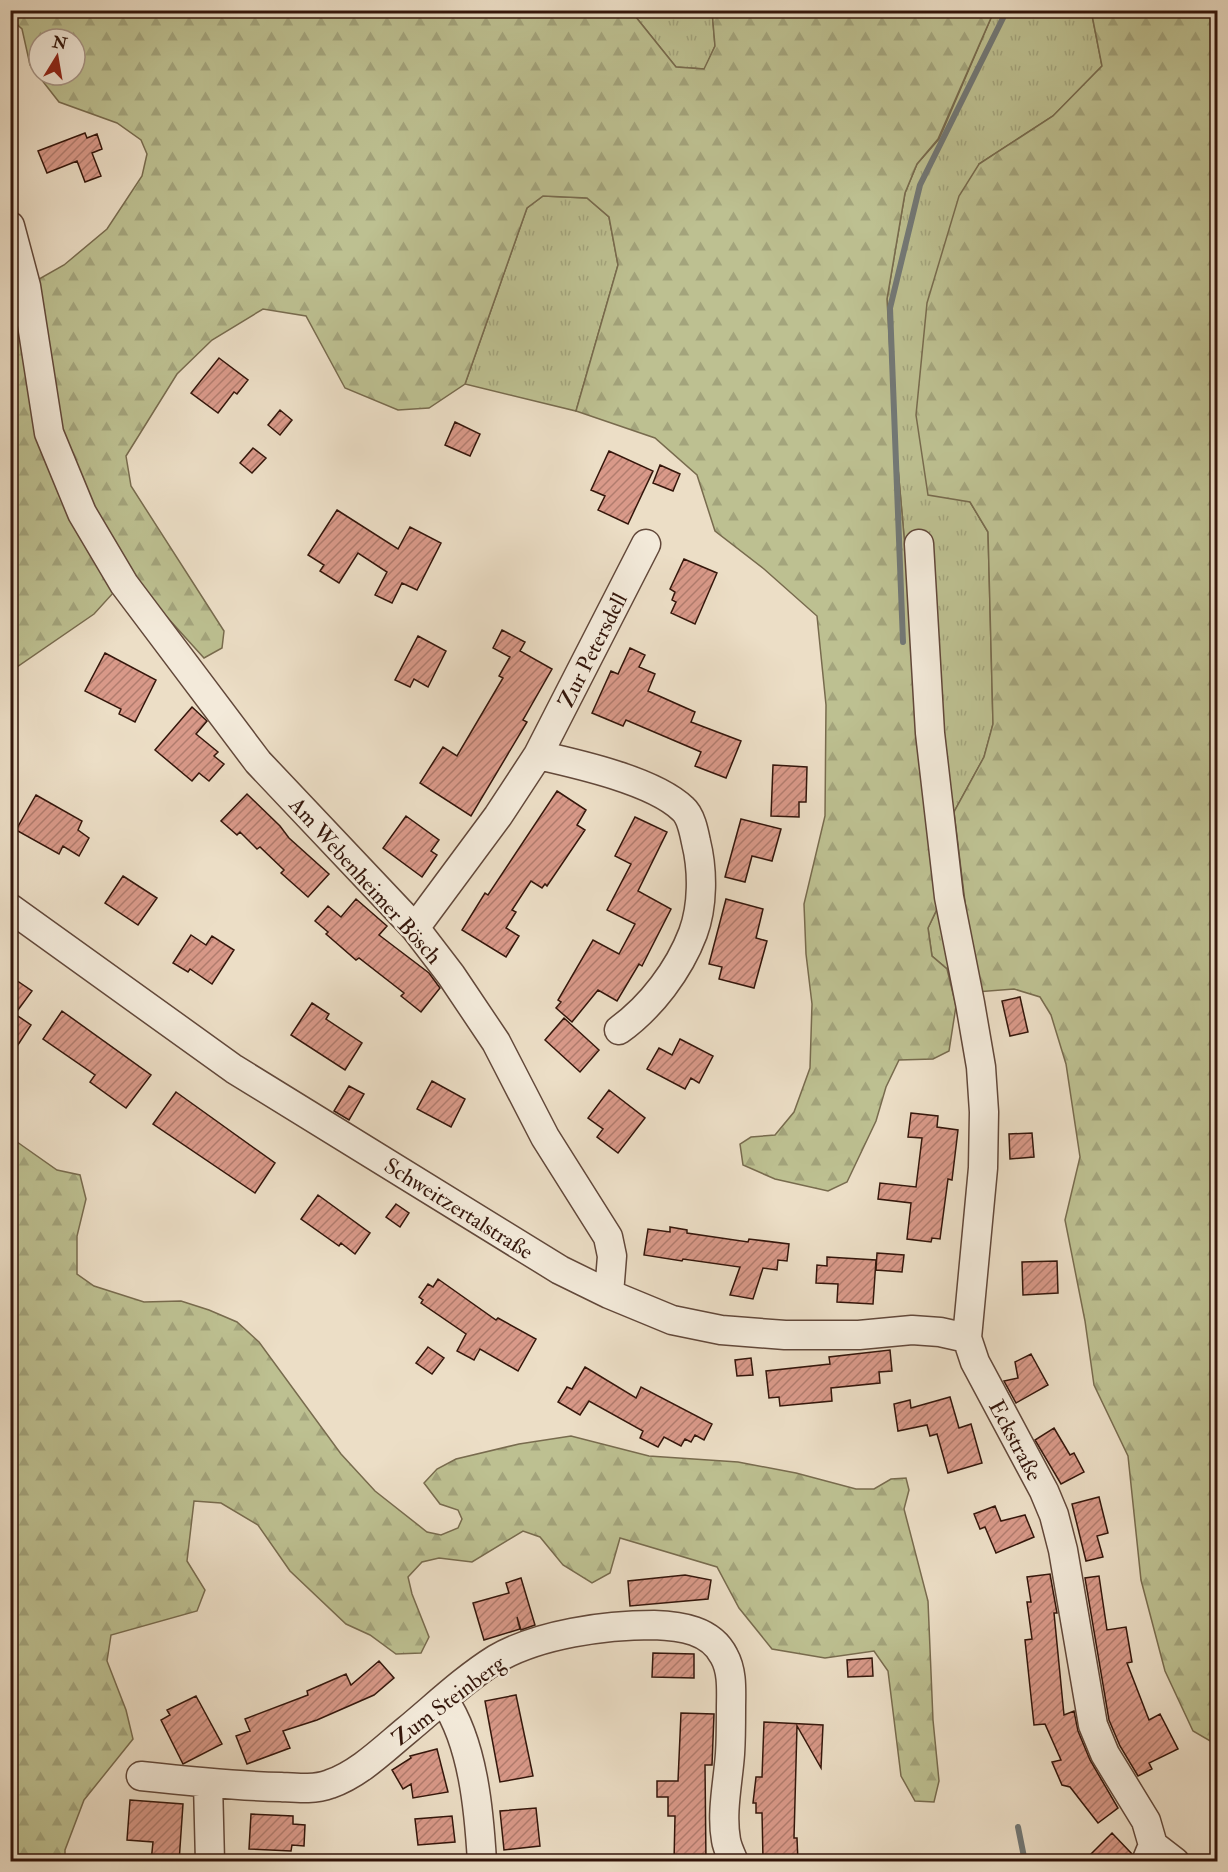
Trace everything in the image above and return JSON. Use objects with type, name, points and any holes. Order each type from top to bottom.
[{"type":"street","name":"Am Webenheimer Bösch","points":[[10,226],[26,286],[49,433],[82,513],[124,584],[258,762],[415,928],[451,975],[495,1042],[545,1137],[608,1237],[612,1256],[609,1294]]},
{"type":"street","name":"Zur Petersdell","points":[[415,928],[498,816],[538,755],[646,544]]},
{"type":"street","name":"Eckstraße","points":[[919,544],[934,768],[949,897],[981,1067],[984,1156],[967,1338],[975,1362],[1044,1491],[1054,1515],[1063,1550],[1093,1725],[1105,1754],[1146,1821],[1158,1856]]},
{"type":"street","points":[[538,755],[581,765],[667,796],[685,810],[694,831],[700,860],[700,897],[693,932],[678,962],[657,994],[635,1019],[619,1030]]},
{"type":"street","name":"Schweitzertalstraße","points":[[10,908],[234,1069],[560,1270],[609,1294],[672,1320],[721,1330],[796,1335],[859,1335],[912,1330],[940,1332],[967,1338]]},
{"type":"street","name":"Zum Steinberg","points":[[141,1776],[208,1784],[311,1788],[327,1785],[344,1779],[497,1659],[529,1644],[578,1632],[636,1625],[669,1625],[694,1630],[712,1639],[725,1657],[732,1682],[730,1752],[725,1809],[726,1841],[734,1862]]},
{"type":"street","points":[[444,1700],[455,1716],[466,1749],[475,1796],[482,1862]]},
{"type":"street","points":[[208,1784],[210,1862]]},
{"type":"green space","points":[[11,11],[631,11],[676,67],[704,69],[715,46],[712,11],[994,11],[938,139],[917,164],[905,193],[887,299],[894,423],[937,909],[928,928],[932,956],[947,969],[956,1006],[949,1051],[933,1059],[899,1060],[886,1087],[876,1121],[847,1182],[828,1191],[775,1179],[743,1165],[740,1144],[751,1137],[775,1135],[794,1112],[810,1068],[812,1004],[806,954],[804,904],[825,816],[826,705],[817,616],[764,569],[715,531],[697,475],[655,438],[576,411],[618,265],[609,217],[587,198],[543,196],[527,208],[465,384],[429,408],[398,410],[345,388],[306,316],[263,309],[212,340],[177,374],[126,456],[131,486],[224,631],[222,648],[204,658],[136,583],[113,593],[94,614],[11,671],[11,295],[64,265],[107,229],[142,176],[147,154],[141,140],[117,123],[59,102],[47,87],[87,87],[87,27],[27,27],[27,52],[22,29],[11,19]]},
{"type":"green space","points":[[631,11],[712,11],[715,46],[705,69],[676,67]]},
{"type":"green space","points":[[994,11],[1094,11],[1092,15],[1102,66],[1053,116],[979,164],[970,502],[988,532],[993,724],[984,757],[954,812],[976,992],[956,1005],[947,969],[932,956],[928,928],[937,909],[894,423],[887,299],[905,193],[917,164],[939,139]]},
{"type":"green space","points":[[1094,11],[1217,11],[1217,1745],[1193,1731],[1165,1671],[1141,1580],[1128,1456],[1094,1385],[1085,1321],[1065,1220],[1080,1157],[1066,1064],[1051,1015],[1040,997],[1014,989],[976,992],[954,812],[984,757],[993,724],[988,532],[970,502],[928,495],[916,415],[927,303],[959,196],[979,164],[1053,116],[1102,66],[1092,15]]},
{"type":"green space","points":[[543,196],[587,198],[609,217],[618,265],[576,411],[465,384],[527,208]]},
{"type":"green space","points":[[10,1137],[57,1170],[80,1175],[86,1199],[77,1236],[77,1274],[94,1286],[144,1302],[181,1301],[237,1322],[259,1342],[341,1454],[375,1491],[427,1532],[441,1535],[458,1528],[462,1519],[458,1510],[440,1504],[424,1483],[437,1469],[456,1459],[519,1444],[571,1436],[649,1456],[738,1462],[796,1473],[856,1489],[874,1489],[891,1479],[906,1478],[909,1490],[904,1509],[928,1601],[933,1720],[939,1781],[934,1802],[915,1801],[901,1776],[888,1671],[874,1651],[825,1658],[772,1649],[739,1608],[717,1567],[620,1538],[610,1573],[592,1583],[563,1565],[540,1537],[523,1531],[472,1562],[439,1558],[422,1562],[408,1577],[412,1594],[429,1637],[421,1653],[396,1654],[370,1635],[346,1624],[290,1571],[258,1525],[221,1503],[194,1501],[187,1561],[205,1590],[197,1611],[111,1635],[107,1661],[126,1710],[133,1739],[84,1800],[65,1850],[65,1861],[11,1861]]},
{"type":"building","points":[[85,133],[87,138],[97,134],[102,149],[92,153],[101,176],[85,182],[77,161],[47,173],[38,151]]},
{"type":"building","points":[[219,358],[248,380],[237,394],[234,392],[218,413],[191,393]]},
{"type":"building","points":[[280,410],[292,420],[280,435],[268,425]]},
{"type":"building","points":[[455,422],[480,434],[470,456],[445,445]]},
{"type":"building","points":[[253,448],[266,458],[252,473],[240,463]]},
{"type":"building","points":[[609,451],[653,471],[628,524],[598,510],[605,496],[591,490]]},
{"type":"building","points":[[660,465],[680,474],[673,491],[653,483]]},
{"type":"building","points":[[337,510],[398,549],[410,527],[441,543],[417,590],[402,583],[392,603],[375,595],[387,572],[358,553],[339,583],[320,571],[324,565],[308,555]]},
{"type":"building","points":[[684,559],[717,573],[695,624],[671,613],[676,602],[672,600],[675,592],[670,589]]},
{"type":"building","points":[[502,630],[525,642],[520,651],[552,669],[523,720],[527,722],[471,816],[420,783],[443,747],[457,756],[503,678],[499,676],[510,657],[493,648]]},
{"type":"building","points":[[418,636],[446,651],[428,687],[414,679],[410,687],[395,680]]},
{"type":"building","points":[[630,648],[645,655],[639,667],[655,674],[648,691],[695,712],[691,722],[741,741],[726,778],[695,766],[701,752],[626,720],[623,726],[592,713],[611,671],[618,674]]},
{"type":"building","points":[[105,653],[156,680],[135,722],[119,714],[121,709],[85,691]]},
{"type":"building","points":[[192,707],[207,721],[196,734],[218,752],[214,756],[224,764],[209,781],[199,773],[192,781],[155,750]]},
{"type":"building","points":[[773,765],[807,767],[806,802],[799,802],[799,817],[771,816]]},
{"type":"building","points":[[557,791],[586,810],[577,825],[585,830],[547,886],[545,884],[542,888],[531,881],[512,910],[516,912],[506,928],[519,936],[506,957],[462,930],[485,893],[488,895]]},
{"type":"building","points":[[247,794],[289,838],[329,874],[308,897],[281,873],[284,870],[260,847],[257,849],[240,832],[237,835],[221,821]]},
{"type":"building","points":[[36,795],[82,821],[78,830],[89,838],[79,856],[63,846],[59,854],[16,830]]},
{"type":"building","points":[[406,816],[439,840],[431,851],[437,855],[422,877],[383,848]]},
{"type":"building","points":[[635,817],[667,832],[638,891],[671,909],[642,966],[639,964],[617,1001],[598,990],[572,1022],[556,1008],[561,1002],[558,1000],[593,940],[619,954],[635,924],[607,910],[631,864],[615,856]]},
{"type":"building","points":[[741,819],[781,829],[772,861],[752,856],[745,882],[725,877]]},
{"type":"building","points":[[123,876],[157,898],[138,925],[105,903]]},
{"type":"building","points":[[356,899],[387,926],[379,935],[429,973],[440,988],[421,1012],[401,996],[404,993],[359,958],[356,960],[326,934],[328,932],[315,921],[328,906],[341,917]]},
{"type":"building","points":[[726,899],[763,909],[756,938],[767,941],[754,988],[719,979],[722,967],[709,964]]},
{"type":"building","points":[[191,935],[206,945],[212,936],[234,950],[212,984],[190,969],[188,972],[173,963]]},
{"type":"building","points":[[10,976],[32,991],[15,1014],[31,1025],[10,1057]]},
{"type":"building","points":[[1020,997],[1028,1032],[1010,1036],[1002,1001]]},
{"type":"building","points":[[312,1003],[329,1014],[326,1019],[362,1043],[345,1070],[291,1035]]},
{"type":"building","points":[[62,1011],[151,1075],[126,1108],[90,1082],[95,1075],[43,1039]]},
{"type":"building","points":[[564,1018],[599,1050],[580,1072],[545,1040]]},
{"type":"building","points":[[680,1039],[713,1056],[699,1083],[691,1078],[685,1089],[647,1069],[659,1048],[672,1055]]},
{"type":"building","points":[[432,1081],[465,1099],[451,1127],[417,1109]]},
{"type":"building","points":[[349,1086],[364,1094],[349,1120],[334,1111]]},
{"type":"building","points":[[609,1090],[645,1118],[618,1153],[597,1137],[603,1129],[588,1118]]},
{"type":"building","points":[[176,1092],[275,1163],[255,1193],[153,1124]]},
{"type":"building","points":[[911,1113],[938,1116],[937,1127],[958,1130],[952,1180],[948,1179],[940,1239],[932,1238],[931,1242],[907,1239],[911,1203],[878,1199],[880,1183],[916,1187],[922,1138],[908,1137]]},
{"type":"building","points":[[1032,1133],[1034,1157],[1010,1159],[1009,1134]]},
{"type":"building","points":[[318,1195],[370,1233],[355,1254],[341,1243],[339,1246],[301,1219]]},
{"type":"building","points":[[396,1204],[409,1213],[400,1227],[386,1217]]},
{"type":"building","points":[[670,1227],[687,1230],[687,1233],[748,1242],[749,1239],[789,1244],[787,1261],[778,1260],[777,1270],[763,1268],[753,1299],[730,1295],[740,1267],[644,1255],[648,1229],[670,1232]]},
{"type":"building","points":[[877,1253],[904,1255],[902,1272],[876,1270]]},
{"type":"building","points":[[827,1257],[876,1260],[873,1304],[837,1302],[838,1284],[816,1283],[817,1265],[827,1266]]},
{"type":"building","points":[[1057,1261],[1058,1293],[1023,1295],[1022,1262]]},
{"type":"building","points":[[438,1279],[496,1320],[498,1318],[536,1339],[518,1371],[480,1349],[474,1360],[457,1351],[466,1334],[421,1303],[423,1300],[419,1297],[428,1284],[433,1287]]},
{"type":"building","points":[[428,1347],[444,1358],[432,1374],[416,1363]]},
{"type":"building","points":[[890,1350],[892,1371],[879,1372],[880,1383],[831,1388],[832,1401],[780,1406],[779,1397],[769,1398],[766,1371],[830,1364],[829,1357]]},
{"type":"building","points":[[1031,1354],[1048,1385],[1016,1403],[1004,1381],[1018,1378],[1015,1362]]},
{"type":"building","points":[[751,1358],[753,1375],[737,1376],[735,1360]]},
{"type":"building","points":[[585,1367],[636,1398],[641,1387],[712,1424],[704,1440],[695,1435],[691,1442],[685,1439],[681,1446],[664,1437],[658,1447],[640,1438],[643,1431],[589,1401],[580,1415],[558,1402],[567,1387],[572,1389]]},
{"type":"building","points":[[950,1397],[959,1428],[971,1424],[982,1463],[948,1473],[937,1434],[930,1436],[927,1425],[898,1431],[894,1404],[910,1400],[911,1408]]},
{"type":"building","points":[[1054,1428],[1070,1455],[1074,1453],[1084,1472],[1061,1484],[1035,1440]]},
{"type":"building","points":[[1099,1497],[1108,1533],[1097,1536],[1103,1557],[1086,1561],[1072,1504]]},
{"type":"building","points":[[995,1506],[1001,1521],[1025,1515],[1034,1537],[996,1553],[985,1527],[980,1529],[974,1514]]},
{"type":"building","points":[[1050,1574],[1057,1613],[1054,1613],[1064,1715],[1074,1711],[1078,1731],[1090,1760],[1118,1808],[1098,1823],[1070,1787],[1062,1785],[1052,1762],[1061,1760],[1045,1724],[1034,1725],[1025,1640],[1032,1639],[1027,1602],[1031,1602],[1027,1577]]},
{"type":"building","points":[[685,1575],[711,1580],[708,1599],[630,1606],[628,1581]]},
{"type":"building","points":[[1099,1576],[1107,1630],[1126,1627],[1132,1662],[1127,1663],[1149,1720],[1160,1714],[1178,1749],[1149,1763],[1152,1769],[1138,1776],[1120,1746],[1109,1720],[1085,1578]]},
{"type":"building","points":[[521,1578],[535,1625],[521,1630],[517,1617],[520,1629],[484,1640],[473,1603],[509,1593],[506,1583]]},
{"type":"building","points":[[653,1653],[694,1654],[694,1678],[652,1677]]},
{"type":"building","points":[[872,1658],[873,1676],[848,1677],[847,1660]]},
{"type":"building","points":[[379,1661],[394,1678],[374,1695],[317,1720],[283,1731],[290,1748],[247,1764],[236,1736],[250,1731],[245,1719],[308,1695],[307,1691],[346,1674],[351,1685]]},
{"type":"building","points":[[516,1695],[533,1776],[500,1782],[485,1701]]},
{"type":"building","points":[[196,1696],[222,1744],[183,1764],[161,1720],[170,1715],[167,1710]]},
{"type":"building","points":[[681,1713],[714,1714],[712,1765],[705,1765],[706,1862],[674,1862],[675,1816],[668,1816],[668,1797],[657,1797],[657,1781],[678,1781]]},
{"type":"building","points":[[764,1722],[823,1725],[821,1768],[797,1726],[794,1838],[797,1838],[798,1862],[766,1862],[766,1859],[763,1859],[762,1813],[756,1813],[756,1803],[753,1803],[756,1777],[762,1777]]},
{"type":"building","points":[[437,1749],[448,1792],[413,1798],[411,1784],[403,1789],[392,1770],[411,1758],[410,1756]]},
{"type":"building","points":[[130,1800],[183,1804],[179,1862],[151,1862],[153,1842],[127,1840]]},
{"type":"building","points":[[536,1808],[540,1846],[504,1850],[500,1811]]},
{"type":"building","points":[[251,1814],[293,1816],[293,1824],[305,1825],[304,1846],[292,1845],[291,1851],[249,1849]]},
{"type":"building","points":[[452,1816],[455,1842],[418,1845],[415,1819]]},
{"type":"building","points":[[1112,1833],[1132,1854],[1130,1862],[1083,1862]]},
{"type":"waterway","points":[[903,642],[890,308],[920,185],[1007,10]]},
{"type":"waterway","points":[[1018,1827],[1025,1862]]}]
